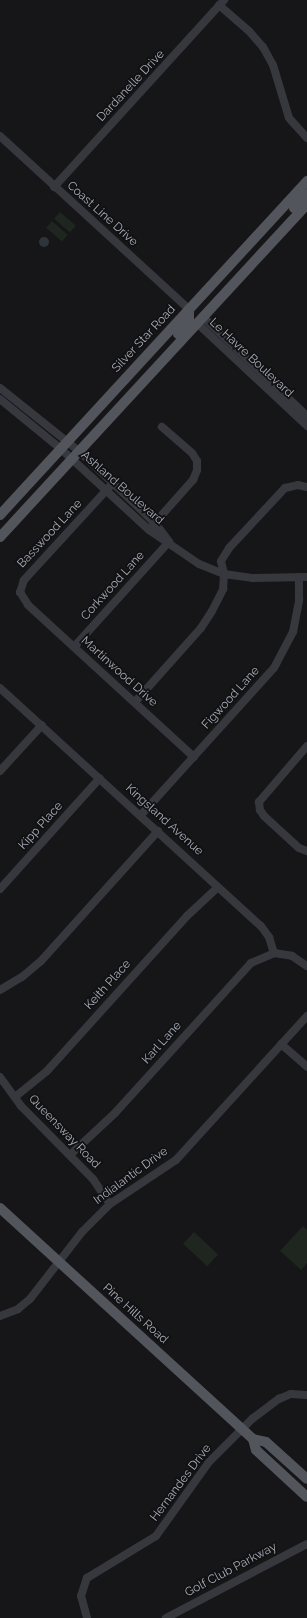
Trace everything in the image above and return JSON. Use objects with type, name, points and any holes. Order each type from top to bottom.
[{"type":"main road","name":"Silver Star Road","points":[[0,515],[307,181]]},
{"type":"main road","points":[[255,261],[307,194]]},
{"type":"main road","points":[[0,537],[307,204]]},
{"type":"main road","points":[[200,320],[198,309],[230,274],[245,248]]},
{"type":"main road","points":[[122,405],[126,390],[185,327],[190,316],[189,309]]},
{"type":"main road","name":"Pine Hills Road","points":[[0,1208],[253,1439],[266,1442],[307,1479]]},
{"type":"main road","name":"Pine Hills Road","points":[[253,1439],[256,1450],[307,1497]]},
{"type":"street","points":[[222,3],[263,47],[273,65],[289,118],[307,138]]},
{"type":"street","name":"Dardanelle Drive","points":[[54,187],[222,3]]},
{"type":"street","name":"Coast Line Drive","points":[[0,136],[189,309]]},
{"type":"street","name":"Le Havre Boulevard","points":[[200,320],[307,416]]},
{"type":"street","name":"Le Havre Boulevard","points":[[200,320],[307,426]]},
{"type":"street","points":[[0,388],[64,445]]},
{"type":"street","points":[[0,399],[64,445]]},
{"type":"street","points":[[149,530],[193,480],[197,470],[197,461],[192,453],[162,427]]},
{"type":"street","name":"Ashland Boulevard","points":[[64,445],[79,452],[113,483],[155,523],[169,542]]},
{"type":"street","name":"Ashland Boulevard","points":[[64,445],[72,459],[149,530],[200,564],[224,574],[252,578],[303,577]]},
{"type":"street","name":"Basswood Lane","points":[[28,605],[20,592],[24,580],[113,483]]},
{"type":"street","points":[[135,702],[201,628],[222,589],[224,574],[221,561],[229,548],[285,488],[298,484],[307,487]]},
{"type":"street","name":"Corkwood Lane","points":[[74,647],[169,542]]},
{"type":"street","name":"Figwood Lane","points":[[141,815],[274,668],[285,651],[294,632],[303,577]]},
{"type":"street","name":"Martinwood Drive","points":[[28,605],[194,757]]},
{"type":"street","name":"Kingsland Avenue","points":[[0,688],[141,815],[265,930],[274,953]]},
{"type":"street","points":[[0,771],[42,725]]},
{"type":"street","points":[[307,746],[259,802],[260,810],[280,832],[299,848],[307,851]]},
{"type":"street","name":"Kipp Place","points":[[0,889],[100,778]]},
{"type":"street","points":[[0,990],[22,977],[41,961],[158,831]]},
{"type":"street","name":"Keith Place","points":[[14,1098],[47,1072],[187,916],[218,887]]},
{"type":"street","points":[[274,953],[292,956],[307,966]]},
{"type":"street","name":"Karl Lane","points":[[70,1155],[115,1113],[246,967],[256,960],[274,953]]},
{"type":"street","name":"Indialantic Drive","points":[[0,1316],[18,1309],[30,1299],[88,1224],[110,1204],[176,1160],[307,1016]]},
{"type":"street","points":[[281,1044],[307,1067]]},
{"type":"street","name":"Queensway Road","points":[[0,1077],[14,1098],[93,1179],[110,1204]]},
{"type":"street","name":"Hernandes Drive","points":[[87,1618],[81,1596],[87,1578],[156,1536],[210,1462],[241,1428],[279,1398],[291,1394],[307,1395]]},
{"type":"street","name":"Golf Club Parkway","points":[[166,1618],[307,1544]]},
{"type":"shaded area","points":[[60,212],[76,226],[70,233],[54,219]]},
{"type":"shaded area","points":[[52,221],[68,235],[62,242],[46,228]]},
{"type":"shaded area","points":[[42,237],[46,237],[49,242],[46,247],[42,247],[39,244],[39,240]]},
{"type":"shaded area","points":[[303,1226],[307,1230],[307,1263],[301,1270],[280,1251]]},
{"type":"shaded area","points":[[194,1232],[218,1255],[207,1266],[183,1244]]}]
